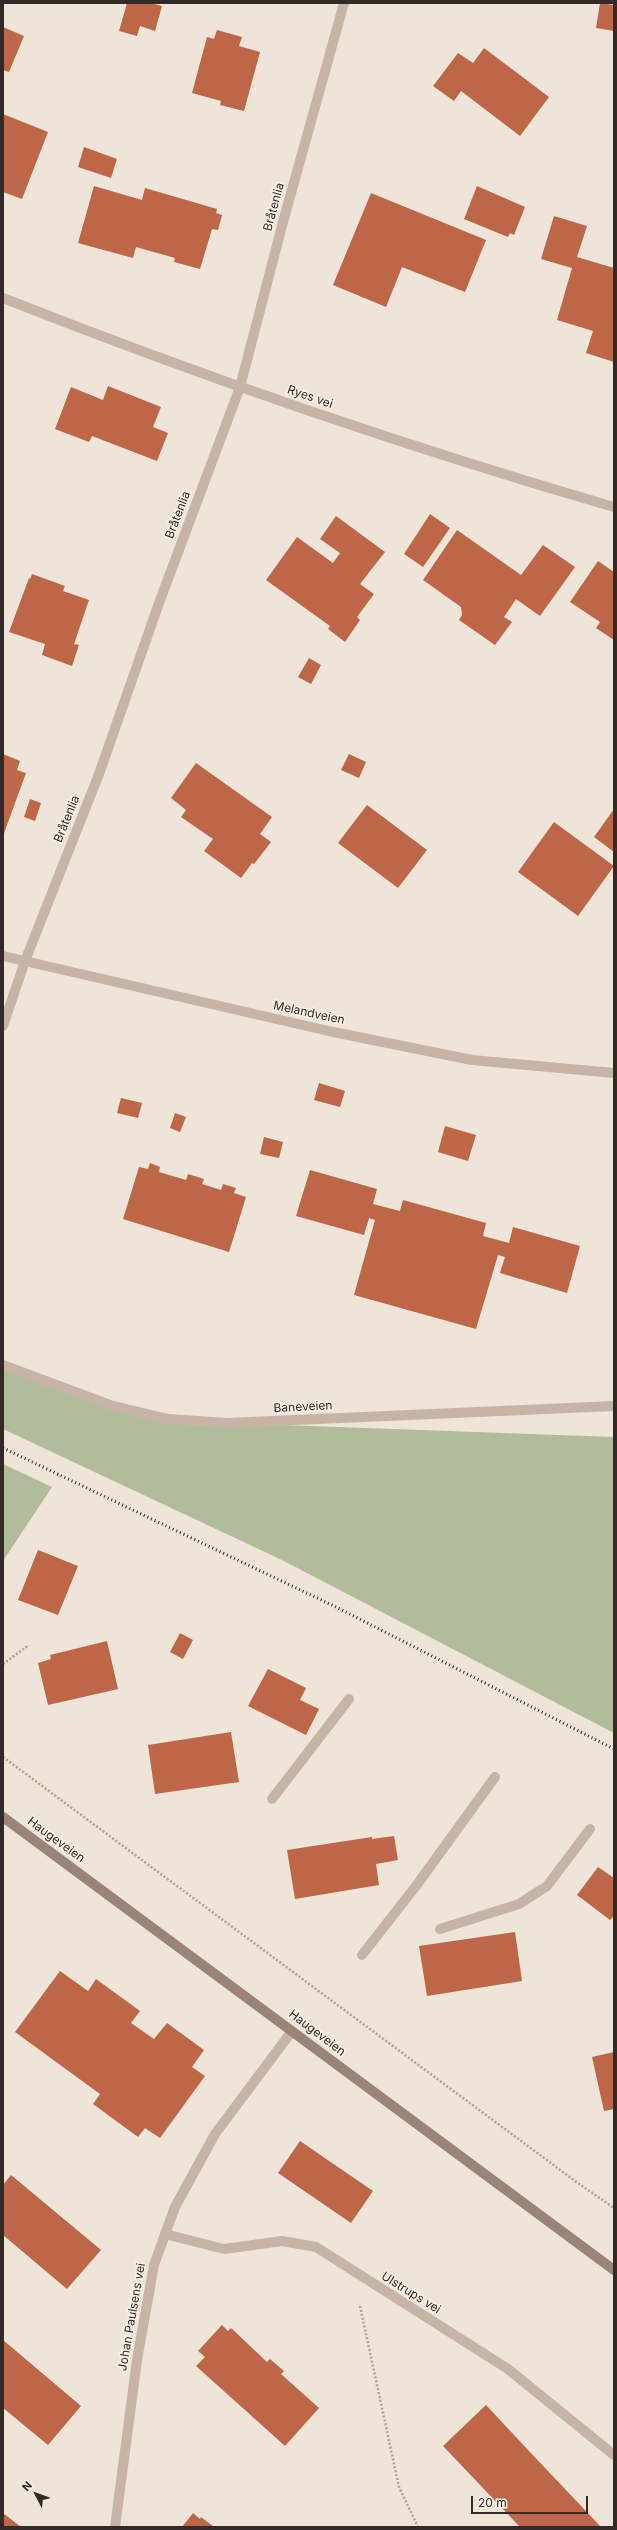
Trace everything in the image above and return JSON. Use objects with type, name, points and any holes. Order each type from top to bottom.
[{"type":"main road","name":"Haugeveien","points":[[3,1818],[614,2270]]},
{"type":"street","name":"Bråtenlia","points":[[3,1026],[25,961],[99,774],[159,603],[240,387],[283,222],[344,3]]},
{"type":"street","name":"Ryes vei","points":[[3,298],[240,387],[373,432],[614,507]]},
{"type":"street","name":"Melandveien","points":[[3,956],[333,1032],[472,1060],[614,1073]]},
{"type":"street","name":"Baneveien","points":[[3,1364],[110,1405],[168,1419],[220,1423],[614,1406]]},
{"type":"street","points":[[272,1799],[349,1699]]},
{"type":"street","points":[[362,1955],[416,1886],[495,1777]]},
{"type":"street","points":[[440,1929],[518,1904],[546,1886],[590,1829]]},
{"type":"street","name":"Johan Paulsens vei","points":[[115,2527],[146,2302],[154,2265],[165,2234],[175,2207],[215,2134],[292,2031]]},
{"type":"street","name":"Ulstrups vei","points":[[165,2234],[224,2249],[282,2241],[316,2246],[354,2272],[508,2369],[614,2455]]},
{"type":"path","points":[[3,1664],[29,1645]]},
{"type":"path","points":[[3,1757],[575,2182],[614,2208]]},
{"type":"path","points":[[354,2272],[399,2488],[418,2527]]},
{"type":"green space","points":[[3,1365],[110,1405],[227,1423],[614,1437],[614,1733],[282,1560],[3,1429]]},
{"type":"green space","points":[[3,1464],[52,1487],[3,1561]]},
{"type":"building","points":[[127,3],[150,3],[162,6],[155,31],[140,26],[137,36],[119,31]]},
{"type":"building","points":[[600,3],[614,5],[614,31],[596,28]]},
{"type":"building","points":[[3,27],[24,36],[9,72],[3,70]]},
{"type":"building","points":[[217,30],[242,37],[239,46],[260,52],[244,111],[220,105],[221,101],[192,93],[207,37],[214,39]]},
{"type":"building","points":[[484,48],[549,97],[520,136],[461,91],[454,101],[433,86],[458,53],[473,63]]},
{"type":"building","points":[[3,114],[48,132],[22,199],[3,192]]},
{"type":"building","points":[[84,147],[117,159],[111,178],[78,167]]},
{"type":"building","points":[[94,186],[142,200],[145,188],[217,209],[216,213],[222,215],[218,230],[212,229],[200,269],[174,262],[175,258],[136,247],[133,258],[78,243]]},
{"type":"building","points":[[477,186],[525,207],[514,235],[510,233],[508,237],[464,219]]},
{"type":"building","points":[[371,193],[486,240],[465,292],[402,267],[386,307],[333,285]]},
{"type":"building","points":[[554,216],[587,226],[577,257],[614,268],[614,362],[586,353],[593,331],[557,320],[572,268],[541,259]]},
{"type":"building","points":[[108,386],[161,407],[153,427],[168,433],[157,461],[92,436],[89,442],[55,429],[71,387],[103,400]]},
{"type":"building","points":[[430,514],[450,528],[423,567],[404,554]]},
{"type":"building","points":[[336,516],[385,552],[360,584],[374,594],[357,617],[360,620],[345,642],[328,629],[330,626],[266,580],[297,537],[333,563],[340,553],[320,539]]},
{"type":"building","points":[[457,530],[521,575],[543,545],[575,567],[540,616],[516,599],[504,617],[512,622],[495,645],[459,620],[462,615],[461,607],[423,580]]},
{"type":"building","points":[[598,561],[614,572],[614,640],[596,628],[600,622],[570,602]]},
{"type":"building","points":[[32,574],[65,586],[63,591],[89,600],[74,644],[79,645],[72,666],[42,655],[45,644],[9,632],[29,578],[30,579]]},
{"type":"building","points":[[309,658],[321,665],[311,684],[298,677]]},
{"type":"building","points":[[3,754],[20,761],[17,770],[26,773],[3,836]]},
{"type":"building","points":[[349,754],[366,762],[359,778],[341,770]]},
{"type":"building","points":[[196,763],[272,817],[260,834],[271,842],[241,878],[204,851],[213,839],[181,817],[186,810],[171,798]]},
{"type":"building","points":[[30,799],[41,803],[35,821],[24,817]]},
{"type":"building","points":[[367,805],[427,850],[398,888],[338,843]]},
{"type":"building","points":[[614,809],[614,852],[594,837]]},
{"type":"building","points":[[554,822],[614,866],[578,916],[518,872]]},
{"type":"building","points":[[319,1083],[345,1091],[340,1107],[314,1100]]},
{"type":"building","points":[[121,1098],[142,1103],[138,1118],[117,1113]]},
{"type":"building","points":[[175,1113],[186,1117],[180,1132],[170,1128]]},
{"type":"building","points":[[445,1126],[476,1135],[468,1161],[438,1152]]},
{"type":"building","points":[[264,1137],[283,1142],[279,1158],[260,1154]]},
{"type":"building","points":[[150,1163],[160,1167],[159,1172],[186,1180],[188,1174],[204,1179],[202,1184],[221,1190],[223,1184],[236,1188],[234,1193],[246,1197],[229,1252],[123,1219],[139,1167],[148,1169]]},
{"type":"building","points":[[310,1170],[377,1189],[373,1204],[400,1211],[403,1200],[486,1223],[483,1236],[509,1243],[513,1227],[580,1246],[567,1293],[500,1273],[505,1257],[498,1255],[476,1329],[354,1295],[375,1220],[369,1218],[364,1235],[296,1216]]},
{"type":"building","points":[[38,1550],[78,1566],[58,1615],[18,1600]]},
{"type":"building","points":[[180,1633],[193,1640],[183,1659],[170,1652]]},
{"type":"building","points":[[107,1641],[118,1689],[48,1705],[38,1663],[51,1659],[50,1655]]},
{"type":"building","points":[[268,1669],[306,1688],[300,1700],[319,1709],[306,1735],[248,1706]]},
{"type":"building","points":[[231,1732],[239,1782],[155,1794],[148,1745]]},
{"type":"building","points":[[394,1836],[398,1860],[376,1864],[379,1885],[295,1899],[287,1850],[372,1837],[372,1839]]},
{"type":"building","points":[[598,1867],[614,1878],[614,1916],[610,1920],[577,1895]]},
{"type":"building","points":[[515,1932],[522,1981],[427,1996],[419,1946]]},
{"type":"building","points":[[60,1971],[88,1991],[96,1979],[140,2011],[131,2023],[154,2039],[167,2023],[204,2050],[192,2067],[205,2076],[160,2138],[145,2128],[138,2137],[93,2104],[100,2094],[15,2032]]},
{"type":"building","points":[[614,2052],[614,2109],[604,2111],[592,2057]]},
{"type":"building","points":[[300,2141],[373,2191],[351,2223],[278,2173]]},
{"type":"building","points":[[11,2175],[101,2250],[67,2289],[3,2235],[3,2185]]},
{"type":"building","points":[[222,2325],[228,2331],[231,2328],[267,2362],[270,2359],[284,2371],[281,2374],[319,2408],[285,2446],[196,2366],[205,2357],[198,2351]]},
{"type":"building","points":[[3,2340],[81,2406],[48,2445],[3,2408]]},
{"type":"building","points":[[486,2405],[601,2527],[520,2527],[443,2446]]},
{"type":"building","points":[[3,2513],[21,2527],[3,2527]]},
{"type":"building","points":[[193,2513],[200,2519],[201,2517],[214,2527],[182,2527]]},
{"type":"railway","points":[[3,1448],[336,1607],[614,1749]]}]
